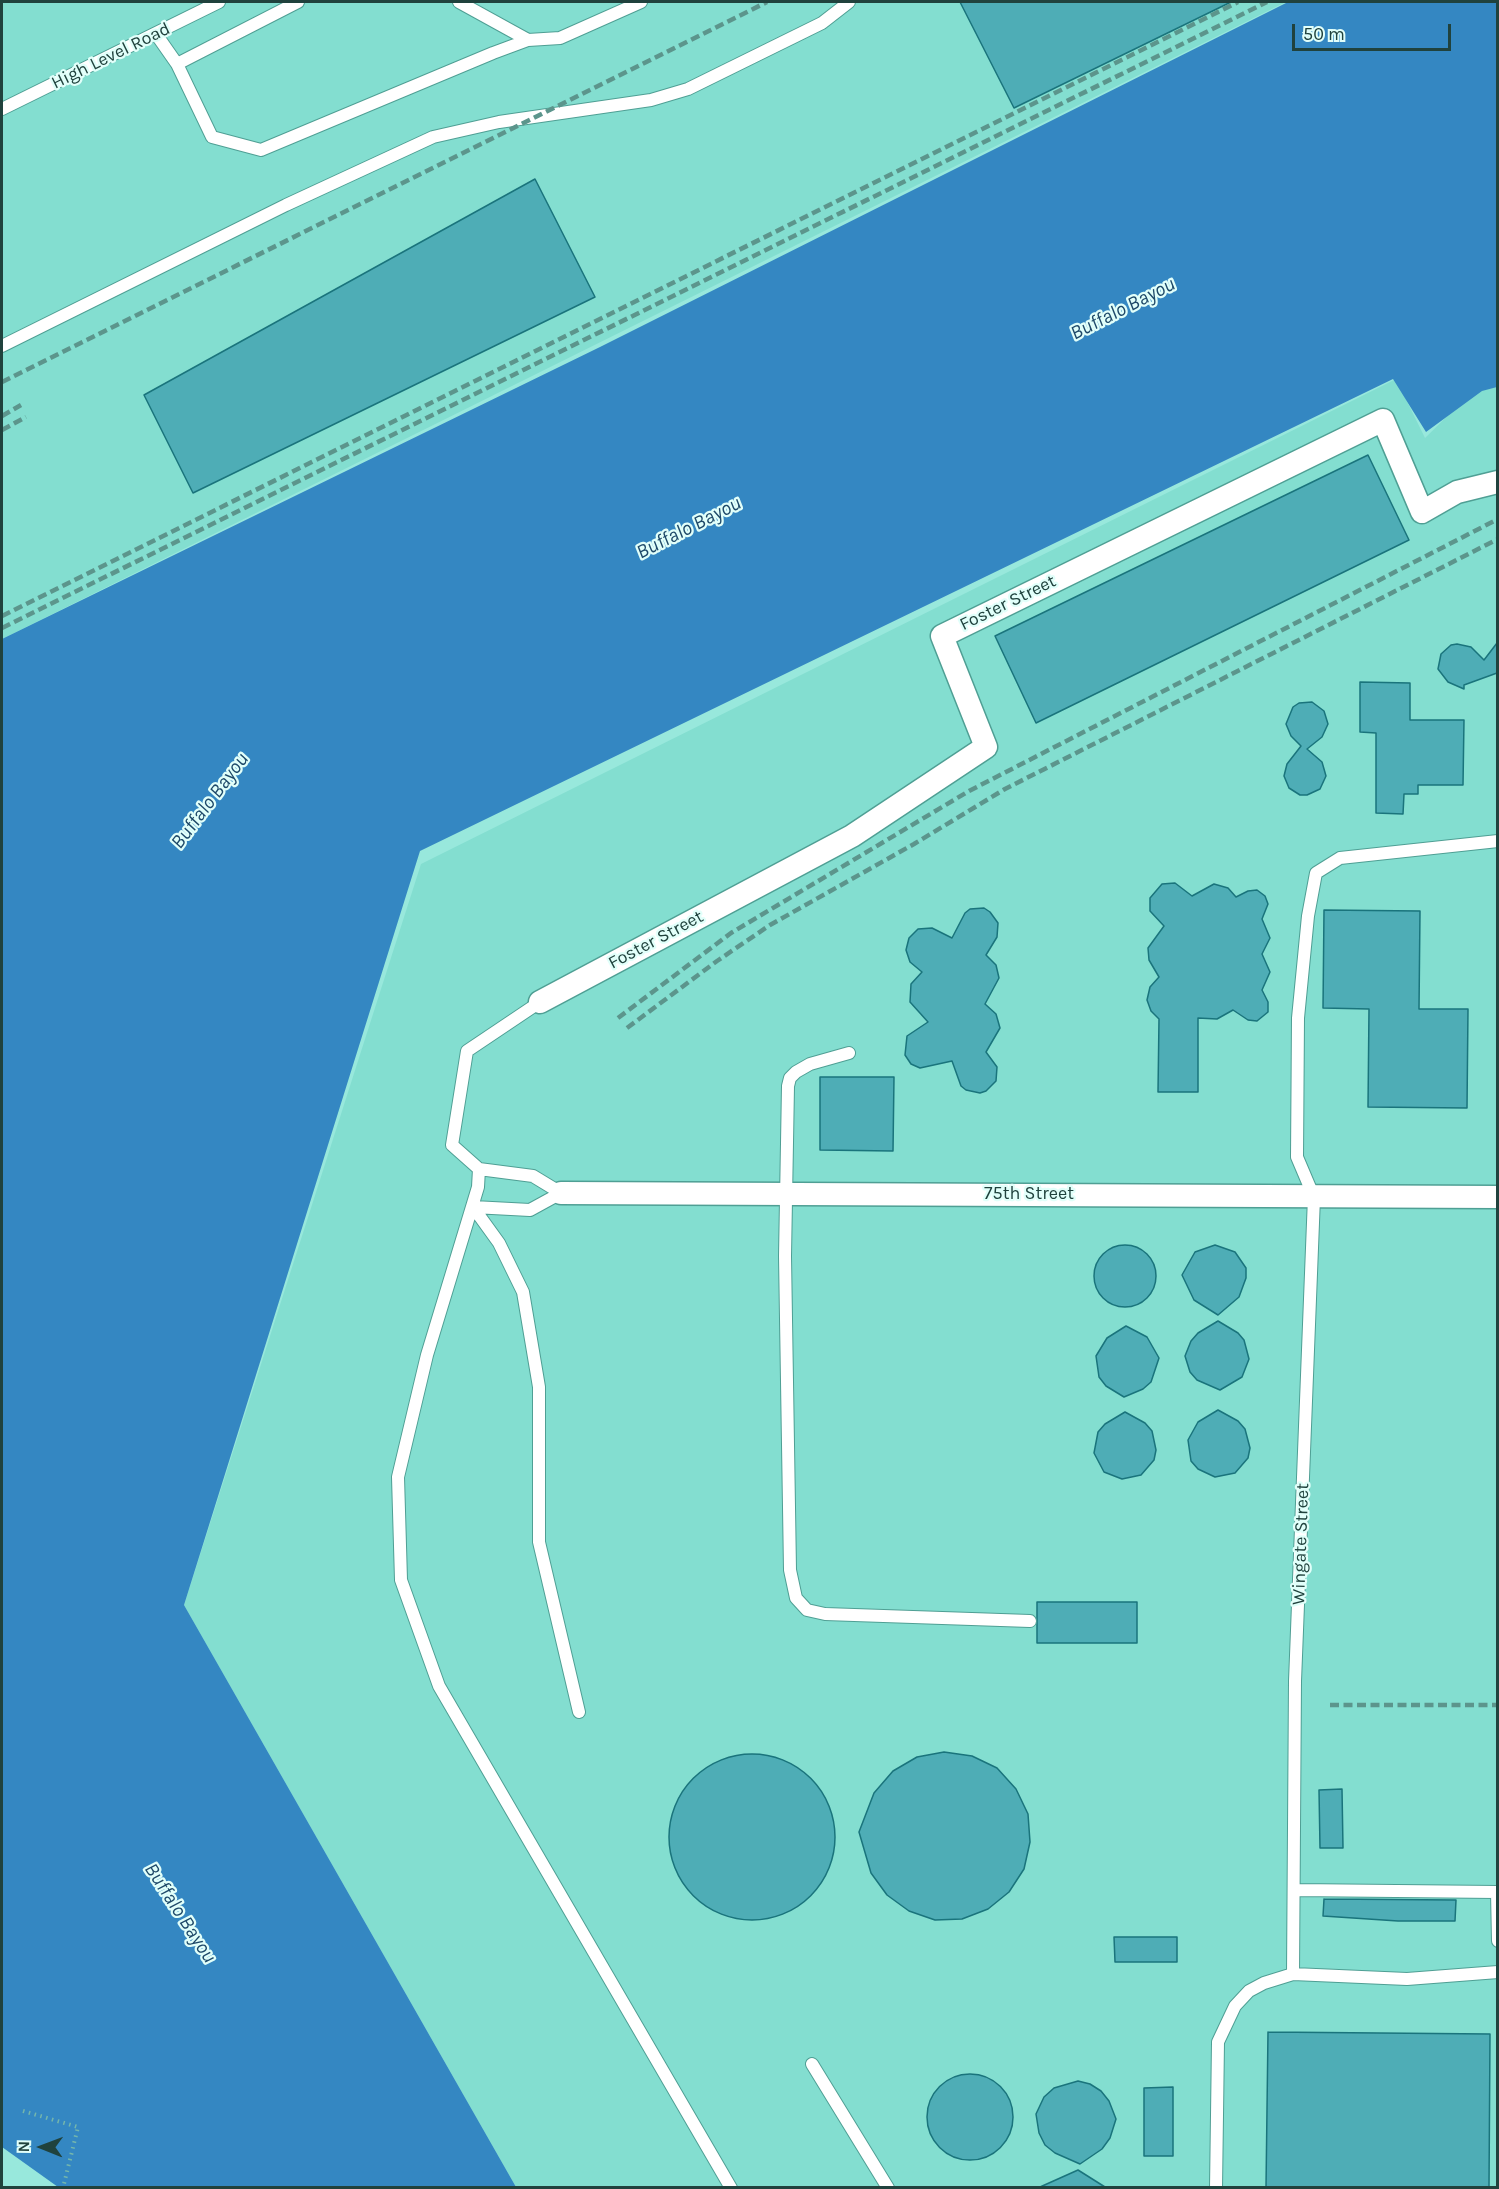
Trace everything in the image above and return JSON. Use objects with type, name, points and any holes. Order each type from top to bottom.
[{"type":"street","name":"Foster Street","points":[[540,1002],[852,836],[986,747],[942,636],[1383,420],[1422,512],[1457,492],[1497,482]]},
{"type":"street","name":"75th Street","points":[[561,1193],[1058,1193],[1497,1197]]},
{"type":"lane","name":"High Level Road","points":[[2,109],[219,2]]},
{"type":"lane","points":[[177,64],[298,2]]},
{"type":"lane","points":[[459,2],[528,40]]},
{"type":"lane","points":[[156,34],[177,64],[212,137],[261,150],[528,40],[560,38],[641,2]]},
{"type":"lane","points":[[2,346],[286,205],[433,138],[499,122],[651,100],[688,89],[822,23],[849,2]]},
{"type":"lane","points":[[1314,1197],[1298,1157],[1298,1018],[1308,916],[1317,873],[1340,858],[1497,841]]},
{"type":"lane","points":[[473,1207],[530,1210],[561,1193],[533,1176],[479,1169],[452,1145],[467,1052],[540,1002]]},
{"type":"lane","points":[[849,1053],[810,1064],[790,1078],[785,1194],[790,1570],[796,1598],[807,1610],[825,1614],[1030,1621]]},
{"type":"lane","points":[[479,1169],[473,1207],[426,1355],[398,1477],[401,1580],[439,1686],[731,2187]]},
{"type":"lane","name":"Wingate Street","points":[[1293,1974],[1295,1681],[1314,1197]]},
{"type":"lane","points":[[473,1207],[499,1244],[523,1292],[528,1312],[539,1387],[539,1542],[579,1712]]},
{"type":"lane","points":[[1294,1890],[1497,1892],[1497,1941]]},
{"type":"lane","points":[[1216,2187],[1218,2042],[1235,2006],[1249,1991],[1264,1983],[1293,1974],[1407,1979],[1497,1972]]},
{"type":"lane","points":[[812,2064],[888,2187]]},
{"type":"path","points":[[23,2111],[78,2127],[63,2187]]},
{"type":"shaded area","points":[[2,2],[1286,2],[2,639]]},
{"type":"shaded area","points":[[1396,379],[1425,438],[1478,386],[1497,382],[1497,2187],[516,2187],[184,1605],[421,864]]},
{"type":"water","name":"Buffalo Bayou","points":[[1288,2],[1497,2],[1497,387],[1482,391],[1426,432],[1393,379],[420,851],[184,1605],[516,2187],[58,2187],[2,2147],[2,639],[600,347]]},
{"type":"building","points":[[960,2],[1231,2],[1014,108]]},
{"type":"building","points":[[535,179],[595,297],[193,493],[144,395]]},
{"type":"building","points":[[1368,455],[1409,540],[1036,723],[995,636]]},
{"type":"building","points":[[1497,643],[1497,673],[1464,685],[1464,689],[1448,682],[1438,669],[1441,654],[1451,645],[1471,647],[1484,660]]},
{"type":"building","points":[[1360,682],[1410,683],[1410,720],[1464,720],[1463,785],[1418,785],[1418,794],[1404,794],[1403,814],[1376,813],[1376,733],[1360,732]]},
{"type":"building","points":[[1312,702],[1324,711],[1328,724],[1322,737],[1307,749],[1322,762],[1326,776],[1320,789],[1307,795],[1300,795],[1289,788],[1284,776],[1287,764],[1301,746],[1291,736],[1286,724],[1293,707],[1299,703]]},
{"type":"building","points":[[1175,883],[1192,896],[1214,884],[1228,888],[1236,897],[1248,891],[1257,890],[1265,896],[1268,904],[1262,919],[1270,938],[1262,954],[1270,972],[1262,990],[1268,1002],[1268,1012],[1257,1021],[1248,1020],[1233,1010],[1217,1019],[1198,1018],[1198,1092],[1158,1092],[1159,1019],[1151,1011],[1147,1000],[1150,987],[1159,977],[1149,960],[1148,948],[1164,926],[1150,911],[1150,898],[1162,884]]},
{"type":"building","points":[[984,908],[998,923],[997,937],[986,955],[996,965],[999,978],[985,1004],[996,1014],[1000,1028],[986,1052],[997,1067],[996,1081],[986,1091],[980,1093],[966,1090],[961,1086],[952,1061],[920,1068],[911,1064],[905,1055],[907,1036],[928,1022],[910,1002],[911,984],[922,972],[910,962],[906,950],[909,938],[918,929],[932,928],[952,938],[965,913],[970,909]]},
{"type":"building","points":[[1324,910],[1420,911],[1419,1009],[1468,1009],[1467,1108],[1368,1107],[1369,1009],[1323,1008]]},
{"type":"building","points":[[820,1077],[894,1077],[893,1151],[820,1150]]},
{"type":"building","points":[[1119,1245],[1131,1245],[1147,1254],[1154,1264],[1156,1276],[1154,1288],[1147,1298],[1131,1307],[1119,1307],[1108,1302],[1099,1293],[1094,1282],[1094,1270],[1099,1259],[1108,1250]]},
{"type":"building","points":[[1215,1245],[1235,1252],[1246,1268],[1246,1278],[1239,1297],[1218,1315],[1194,1300],[1182,1275],[1195,1252]]},
{"type":"building","points":[[1218,1321],[1238,1333],[1244,1340],[1249,1359],[1242,1377],[1220,1390],[1197,1380],[1190,1372],[1185,1356],[1191,1341],[1198,1333]]},
{"type":"building","points":[[1126,1326],[1147,1337],[1159,1358],[1151,1382],[1143,1389],[1124,1397],[1106,1386],[1099,1377],[1096,1356],[1107,1338]]},
{"type":"building","points":[[1218,1410],[1238,1421],[1245,1429],[1250,1448],[1248,1458],[1235,1473],[1215,1477],[1198,1469],[1191,1461],[1188,1440],[1198,1422]]},
{"type":"building","points":[[1125,1412],[1145,1423],[1152,1431],[1156,1450],[1154,1460],[1141,1475],[1122,1479],[1104,1472],[1094,1453],[1098,1432],[1105,1424]]},
{"type":"building","points":[[1037,1602],[1137,1602],[1137,1643],[1037,1643]]},
{"type":"building","points":[[944,1752],[972,1756],[997,1768],[1016,1789],[1028,1814],[1030,1842],[1024,1869],[1009,1892],[988,1909],[962,1919],[935,1920],[909,1911],[887,1895],[871,1873],[859,1832],[874,1793],[893,1771],[917,1757]]},
{"type":"building","points":[[752,1754],[768,1755],[784,1760],[811,1778],[829,1805],[834,1821],[834,1853],[829,1869],[811,1896],[784,1914],[768,1919],[752,1920],[736,1919],[720,1914],[693,1896],[675,1869],[670,1853],[669,1837],[670,1821],[675,1805],[693,1778],[720,1760],[736,1755]]},
{"type":"building","points":[[1342,1789],[1343,1848],[1320,1848],[1319,1790]]},
{"type":"building","points":[[1324,1899],[1456,1900],[1455,1921],[1398,1921],[1323,1916]]},
{"type":"building","points":[[1114,1937],[1177,1937],[1177,1962],[1115,1962]]},
{"type":"building","points":[[1268,2032],[1490,2034],[1489,2187],[1266,2187]]},
{"type":"building","points":[[970,2074],[994,2081],[1006,2093],[1013,2117],[1006,2141],[994,2153],[970,2160],[946,2153],[934,2141],[927,2117],[934,2093],[946,2081]]},
{"type":"building","points":[[1078,2081],[1090,2084],[1101,2091],[1109,2101],[1116,2119],[1110,2138],[1102,2149],[1080,2164],[1055,2153],[1045,2145],[1039,2133],[1036,2114],[1044,2097],[1054,2088]]},
{"type":"building","points":[[1173,2087],[1173,2156],[1144,2156],[1144,2088]]},
{"type":"building","points":[[1078,2170],[1105,2187],[1040,2187]]},
{"type":"railway","points":[[2,382],[767,2]]},
{"type":"railway","points":[[2,616],[1238,2]]},
{"type":"railway","points":[[2,628],[1267,2]]},
{"type":"railway","points":[[2,416],[21,405]]},
{"type":"railway","points":[[2,430],[26,417]]},
{"type":"railway","points":[[618,1018],[731,933],[969,791],[1498,519]]},
{"type":"railway","points":[[627,1028],[770,925],[914,844],[1005,789],[1498,539]]},
{"type":"railway","points":[[1330,1705],[1498,1705]]}]
